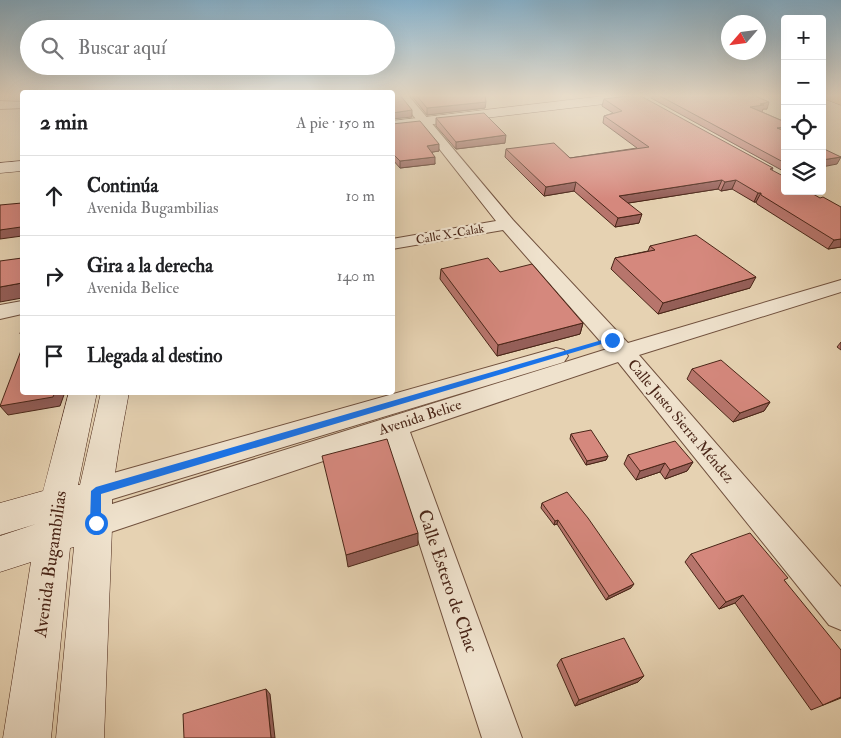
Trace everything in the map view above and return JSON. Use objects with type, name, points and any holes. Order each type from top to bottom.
[{"type":"main road","points":[[0,168],[20,166]]},
{"type":"main road","name":"Avenida Bugambilias","points":[[27,738],[55,519],[82,395]]},
{"type":"main road","points":[[80,738],[96,507],[115,395]]},
{"type":"main road","name":"Avenida Belice","points":[[0,554],[55,519],[96,507]]},
{"type":"main road","name":"Avenida Belice","points":[[0,519],[55,519]]},
{"type":"street","name":"Calle Justo Sierra Méndez","points":[[430,129],[507,224],[617,346],[841,613]]},
{"type":"street","name":"Calle X-Calak","points":[[395,243],[507,224]]},
{"type":"street","name":"Avenida Belice","points":[[96,507],[617,346],[841,272]]},
{"type":"street","name":"Avenida Belice","points":[[96,507],[394,425],[617,346],[841,286]]},
{"type":"street","points":[[0,312],[20,308]]},
{"type":"street","name":"Calle Estero de Chac","points":[[394,425],[502,738]]},
{"type":"building","points":[[395,129],[427,129],[439,144],[427,146],[435,157],[400,161],[395,156]]},
{"type":"building","points":[[446,129],[500,129],[506,135],[456,142]]},
{"type":"building","points":[[624,129],[702,129],[773,168],[770,169],[781,175],[781,195],[815,195],[820,198],[823,197],[841,207],[841,239],[834,240],[761,195],[761,193],[736,180],[725,182],[722,180],[619,196],[642,214],[618,218],[576,182],[546,187],[506,149],[554,143],[570,158],[649,147]]},
{"type":"building","points":[[722,129],[781,129],[781,161]]},
{"type":"building","points":[[826,150],[841,157],[826,159]]},
{"type":"building","points":[[20,203],[20,227],[0,230],[0,205]]},
{"type":"building","points":[[696,235],[756,277],[663,303],[615,258],[655,250],[650,246]]},
{"type":"building","points":[[20,258],[20,283],[0,287],[0,261]]},
{"type":"building","points":[[488,258],[500,272],[532,264],[583,323],[498,345],[441,269]]},
{"type":"building","points":[[20,353],[20,395],[54,395],[53,397],[0,406]]},
{"type":"building","points":[[721,360],[770,402],[740,413],[692,369]]},
{"type":"building","points":[[591,430],[608,456],[587,461],[571,434]]},
{"type":"building","points":[[387,439],[418,533],[346,555],[322,456]]},
{"type":"building","points":[[675,441],[693,462],[670,470],[665,463],[640,471],[628,455]]},
{"type":"building","points":[[567,492],[588,518],[634,584],[609,596],[558,520],[555,521],[542,503]]},
{"type":"building","points":[[750,533],[788,578],[784,580],[841,650],[841,697],[823,705],[743,595],[726,602],[691,554]]},
{"type":"building","points":[[624,638],[644,676],[579,700],[561,659]]},
{"type":"building","points":[[266,689],[271,738],[184,738],[183,714]]},
{"type":"route","points":[[96,523],[96,491],[612,340]]}]
